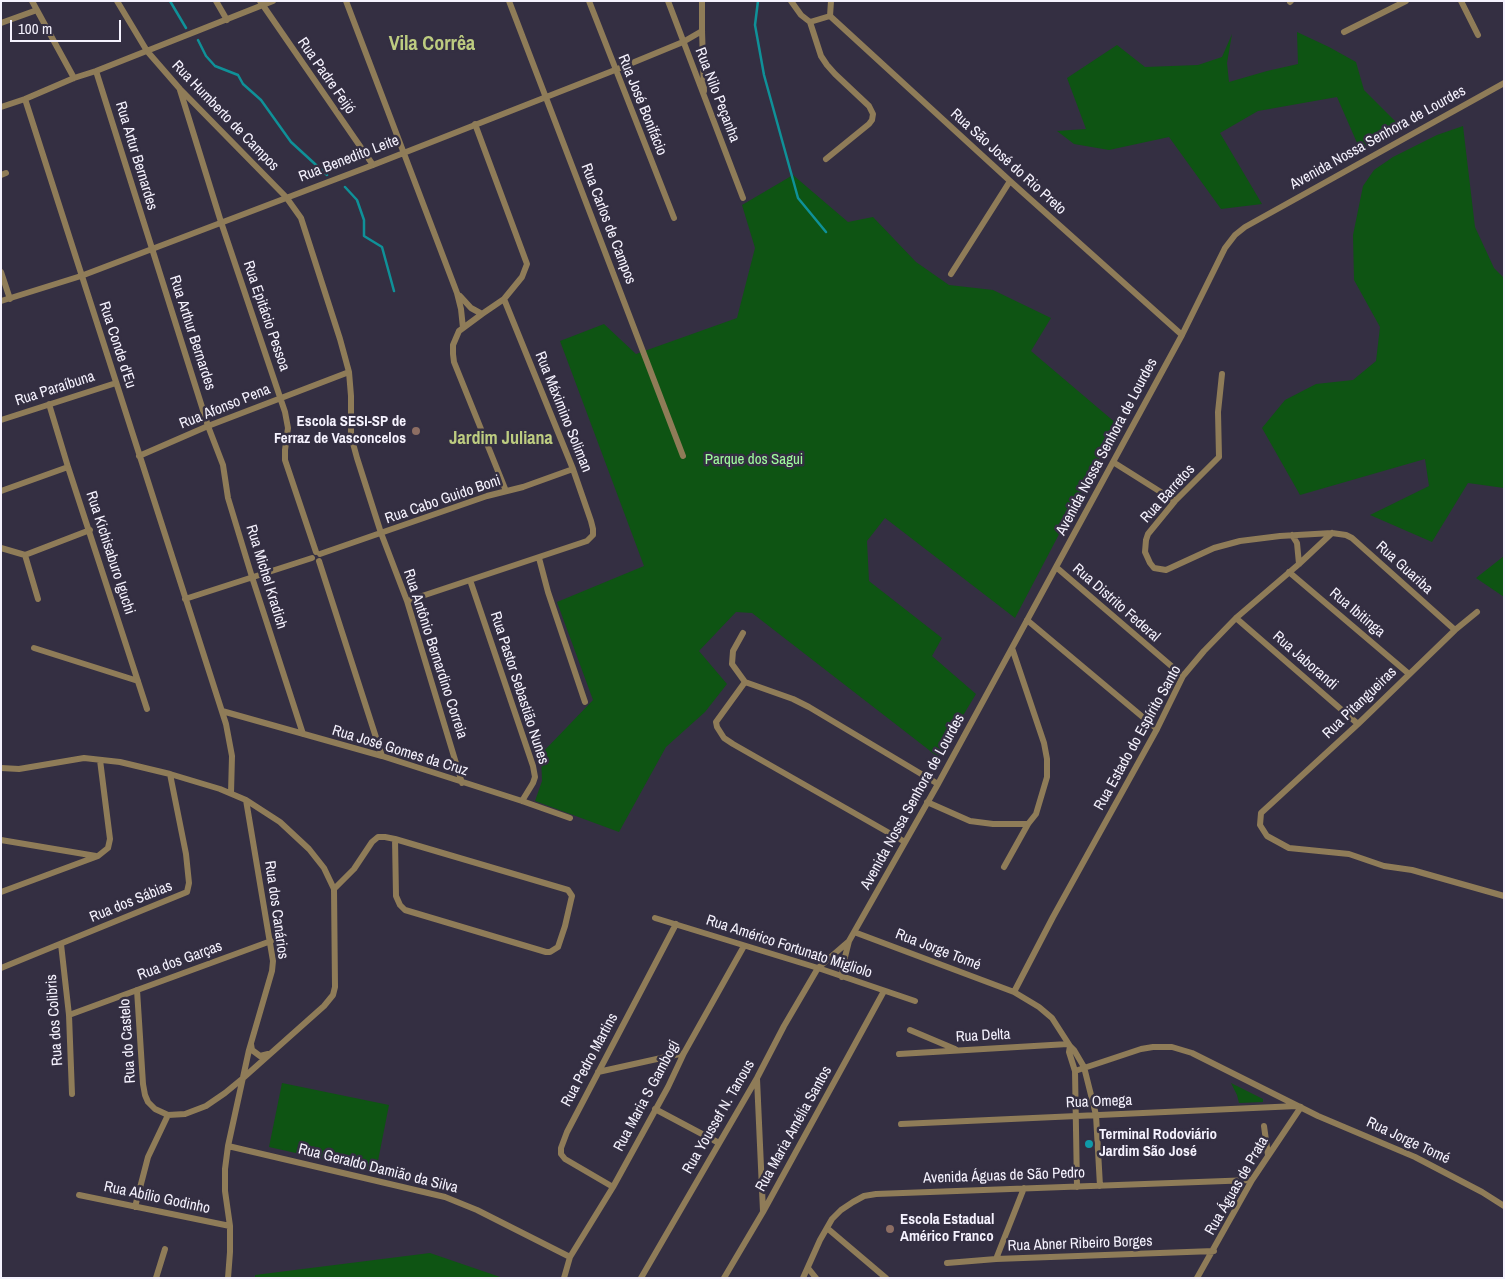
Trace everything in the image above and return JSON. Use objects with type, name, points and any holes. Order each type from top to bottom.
[{"type":"street","points":[[32,1],[74,78]]},
{"type":"street","name":"Rua Humberto de Campos","points":[[117,1],[146,51],[180,89],[286,197],[298,212],[305,227],[349,372]]},
{"type":"street","points":[[216,1],[227,20]]},
{"type":"street","points":[[1,106],[24,99],[74,78],[96,72],[227,20],[261,4],[273,1]]},
{"type":"street","points":[[346,1],[458,293],[462,309],[463,328]]},
{"type":"street","name":"Rua Carlos de Campos","points":[[509,1],[544,97],[683,456]]},
{"type":"street","name":"Rua José Bonifácio","points":[[589,1],[674,218]]},
{"type":"street","name":"Rua Nilo Peçanha","points":[[668,1],[743,198]]},
{"type":"street","points":[[702,1],[704,98]]},
{"type":"street","points":[[791,1],[801,15],[810,22],[821,56],[827,65],[869,106],[873,114],[872,120],[826,159]]},
{"type":"street","points":[[810,22],[830,16],[831,1]]},
{"type":"street","points":[[1344,32],[1406,1]]},
{"type":"street","points":[[1461,1],[1478,35]]},
{"type":"street","name":"Rua Padre Feijó","points":[[261,4],[373,164]]},
{"type":"street","points":[[1,24],[37,10]]},
{"type":"street","name":"Rua São José do Rio Preto","points":[[830,16],[1182,335]]},
{"type":"street","name":"Rua Benedito Leite","points":[[1,301],[81,276],[373,164],[615,70],[683,42],[702,31]]},
{"type":"street","name":"Rua Artur Bernardes","points":[[96,72],[152,249]]},
{"type":"street","name":"Avenida Nossa Senhora de Lourdes","points":[[849,941],[938,784],[1182,335],[1225,248],[1244,227],[1504,83]]},
{"type":"street","name":"Rua Epitácio Pessoa","points":[[180,89],[221,222],[280,398],[288,428],[285,460],[382,756]]},
{"type":"street","name":"Rua Conde d'Eu","points":[[24,99],[222,711],[231,746],[231,793]]},
{"type":"street","points":[[475,124],[527,264],[522,277],[504,299],[463,328],[456,336],[453,345],[454,362],[506,491]]},
{"type":"street","points":[[951,274],[1010,181]]},
{"type":"street","name":"Rua Arthur Bernardes","points":[[152,249],[208,426]]},
{"type":"street","points":[[1,272],[10,299]]},
{"type":"street","points":[[458,293],[472,308],[482,314]]},
{"type":"street","name":"Rua Máximino Soliman","points":[[504,299],[592,521],[593,535],[587,541],[538,558]]},
{"type":"street","name":"Rua Afonso Pena","points":[[139,456],[208,426],[349,372]]},
{"type":"street","name":"Rua Antônio Bernardino Correia","points":[[349,372],[351,439],[407,601],[462,783]]},
{"type":"street","name":"Rua Barretos","points":[[1222,374],[1218,412],[1219,457],[1175,501],[1148,534],[1145,552],[1154,568],[1166,570],[1214,548],[1229,544],[1292,535],[1332,533]]},
{"type":"street","name":"Rua Paraíbuna","points":[[1,420],[116,383]]},
{"type":"street","name":"Rua Kichisaburo Iguchi","points":[[49,404],[147,710]]},
{"type":"street","name":"Rua Michel Kradich","points":[[208,426],[223,465],[228,498],[303,734]]},
{"type":"street","points":[[1113,462],[1175,501]]},
{"type":"street","points":[[1,491],[68,467]]},
{"type":"street","name":"Rua Cabo Guido Boni","points":[[185,599],[573,469]]},
{"type":"street","points":[[1,548],[25,555],[90,530]]},
{"type":"street","name":"Rua Estado do Espírito Santo","points":[[1014,992],[1053,917],[1157,729],[1183,676],[1236,618],[1332,533]]},
{"type":"street","name":"Rua Guariba","points":[[1332,533],[1352,538],[1455,630]]},
{"type":"street","points":[[1292,535],[1297,543],[1299,564]]},
{"type":"street","points":[[25,555],[38,599]]},
{"type":"street","points":[[407,601],[538,558],[585,702]]},
{"type":"street","name":"Rua Distrito Federal","points":[[1056,567],[1183,676]]},
{"type":"street","name":"Rua Ibitinga","points":[[1289,572],[1408,674]]},
{"type":"street","name":"Rua Pastor Sebastião Nunes","points":[[470,580],[533,766],[535,777],[522,800]]},
{"type":"street","name":"Rua Pitangueiras","points":[[1477,612],[1455,630],[1358,724],[1261,813],[1260,824],[1263,831],[1276,842],[1289,848],[1349,854],[1384,866],[1412,870],[1504,896]]},
{"type":"street","name":"Rua Jaborandi","points":[[1236,618],[1358,724]]},
{"type":"street","points":[[1027,620],[1157,729]]},
{"type":"street","points":[[743,633],[731,658],[734,670],[745,682],[785,696],[808,707],[938,784]]},
{"type":"street","points":[[34,648],[138,681]]},
{"type":"street","points":[[1004,867],[1028,824],[1036,814],[1047,776],[1044,743],[1012,648]]},
{"type":"street","points":[[745,682],[716,721],[719,730],[732,744],[905,842]]},
{"type":"street","name":"Rua José Gomes da Cruz","points":[[222,711],[382,756],[462,783],[522,800],[570,818]]},
{"type":"street","points":[[1,768],[19,769],[84,758],[120,762],[170,774],[231,793],[246,800],[280,822],[309,849],[324,868],[334,889],[335,987],[333,995],[324,1006],[225,1093],[206,1106],[185,1114],[168,1115],[148,1157],[135,1207]]},
{"type":"street","points":[[1,892],[98,856],[108,848],[110,839],[100,760]]},
{"type":"street","name":"Rua dos Sábias","points":[[1,968],[187,892],[186,854],[170,774]]},
{"type":"street","name":"Rua dos Canários","points":[[228,1278],[230,1226],[225,1191],[225,1168],[228,1146],[251,1042],[273,962],[246,800]]},
{"type":"street","points":[[927,802],[970,820],[994,824],[1028,824]]},
{"type":"street","points":[[334,889],[354,869],[375,839],[382,837],[395,839],[568,890],[572,896],[558,947],[550,952],[546,952],[413,914],[405,910],[397,900],[395,839]]},
{"type":"street","points":[[1,840],[98,856]]},
{"type":"street","name":"Rua Américo Fortunato Migliolo","points":[[655,918],[915,1000]]},
{"type":"street","name":"Rua Pedro Martins","points":[[614,1187],[564,1158],[560,1148],[676,924]]},
{"type":"street","name":"Rua Jorge Tomé","points":[[854,932],[1014,992],[1046,1012],[1052,1018],[1084,1067],[1096,1115],[1100,1186]]},
{"type":"street","name":"Rua dos Garças","points":[[69,1014],[270,941]]},
{"type":"street","points":[[842,977],[844,958],[849,941]]},
{"type":"street","name":"Rua Youssef N. Tanous","points":[[641,1278],[757,1078],[784,1026],[818,968],[849,941]]},
{"type":"street","name":"Rua dos Colibris","points":[[62,944],[69,1014],[72,1094]]},
{"type":"street","name":"Rua Maria S Gambogi","points":[[564,1278],[570,1257],[614,1187],[684,1052],[744,946]]},
{"type":"street","name":"Rua do Castelo","points":[[137,990],[145,1095],[148,1102],[155,1109],[168,1115]]},
{"type":"street","name":"Rua Maria Amélia Santos","points":[[724,1278],[763,1212],[884,990]]},
{"type":"street","points":[[910,1030],[956,1050]]},
{"type":"street","points":[[251,1042],[252,1050],[260,1056],[270,1054]]},
{"type":"street","points":[[1069,1045],[1069,1052],[1075,1071],[1077,1187]]},
{"type":"street","name":"Rua Delta","points":[[899,1054],[1069,1045]]},
{"type":"street","name":"Rua Jorge Tomé","points":[[1075,1071],[1141,1049],[1172,1048],[1192,1053],[1300,1106],[1416,1157],[1482,1192],[1504,1206]]},
{"type":"street","points":[[598,1072],[684,1052]]},
{"type":"street","points":[[757,1078],[763,1212]]},
{"type":"street","name":"Rua Omega","points":[[901,1124],[1300,1106]]},
{"type":"street","name":"Rua Águas de Prata","points":[[1197,1278],[1214,1251],[1252,1180],[1300,1106]]},
{"type":"street","points":[[655,1109],[719,1143]]},
{"type":"street","points":[[1264,1126],[1268,1155]]},
{"type":"street","name":"Rua Geraldo Damião da Silva","points":[[228,1146],[445,1196],[570,1257]]},
{"type":"street","name":"Avenida Águas de São Pedro","points":[[803,1278],[827,1228],[841,1210],[864,1196],[876,1194],[1252,1180]]},
{"type":"street","points":[[996,1259],[1024,1188]]},
{"type":"street","name":"Rua Abílio Godinho","points":[[79,1195],[230,1226]]},
{"type":"street","points":[[827,1228],[882,1277]]},
{"type":"street","points":[[156,1278],[165,1249]]},
{"type":"street","name":"Rua Abner Ribeiro Borges","points":[[947,1263],[996,1259],[1214,1251]]},
{"type":"street","points":[[808,1268],[816,1278]]},
{"type":"green space","points":[[1297,32],[1356,62],[1364,90],[1402,128],[1361,152],[1337,97],[1258,111],[1220,133],[1262,204],[1221,209],[1169,137],[1109,150],[1074,144],[1057,131],[1086,129],[1067,78],[1117,45],[1145,67],[1198,65],[1222,57],[1232,34],[1227,63],[1229,82],[1298,64]]},
{"type":"green space","points":[[1463,126],[1475,227],[1494,268],[1504,278],[1504,488],[1468,483],[1432,542],[1370,515],[1429,486],[1425,459],[1300,495],[1262,428],[1285,400],[1316,384],[1353,380],[1376,361],[1380,327],[1354,280],[1353,235],[1363,186],[1374,170],[1393,157],[1437,135]]},
{"type":"green space","name":"Parque dos Sagui","points":[[793,175],[848,222],[873,217],[916,262],[949,285],[993,290],[1051,318],[1031,351],[1117,424],[1015,618],[885,518],[867,541],[869,581],[942,638],[932,656],[976,694],[938,757],[752,613],[736,612],[699,651],[727,684],[705,712],[666,747],[619,832],[535,801],[542,781],[541,754],[593,700],[557,602],[644,566],[560,341],[604,324],[636,354],[737,318],[755,248],[742,205]]},
{"type":"green space","points":[[1504,556],[1504,597],[1476,578]]},
{"type":"green space","points":[[282,1083],[389,1105],[376,1171],[269,1147]]},
{"type":"green space","points":[[1231,1083],[1263,1099],[1263,1102],[1239,1103]]},
{"type":"green space","points":[[430,1253],[503,1278],[255,1278],[255,1275]]},
{"type":"waterway","points":[[170,1],[186,28]]},
{"type":"waterway","points":[[758,1],[755,25],[764,75],[798,198],[826,232]]},
{"type":"waterway","points":[[198,40],[206,56],[215,66],[238,75],[243,84],[261,100],[291,142],[327,175]]},
{"type":"waterway","points":[[345,187],[357,200],[364,220],[364,236],[382,247],[394,291]]},
{"type":"place","name":"Escola SESI-SP de Ferraz de Vasconcelos","points":[[416,431]]},
{"type":"place","name":"Terminal Rodoviário Jardim São José","points":[[1089,1144]]},
{"type":"place","name":"Escola Estadual Américo Franco","points":[[890,1229]]},
{"type":"district","name":"Vila Corrêa","points":[[432,45]]},
{"type":"district","name":"Jardim Juliana","points":[[501,439]]}]
